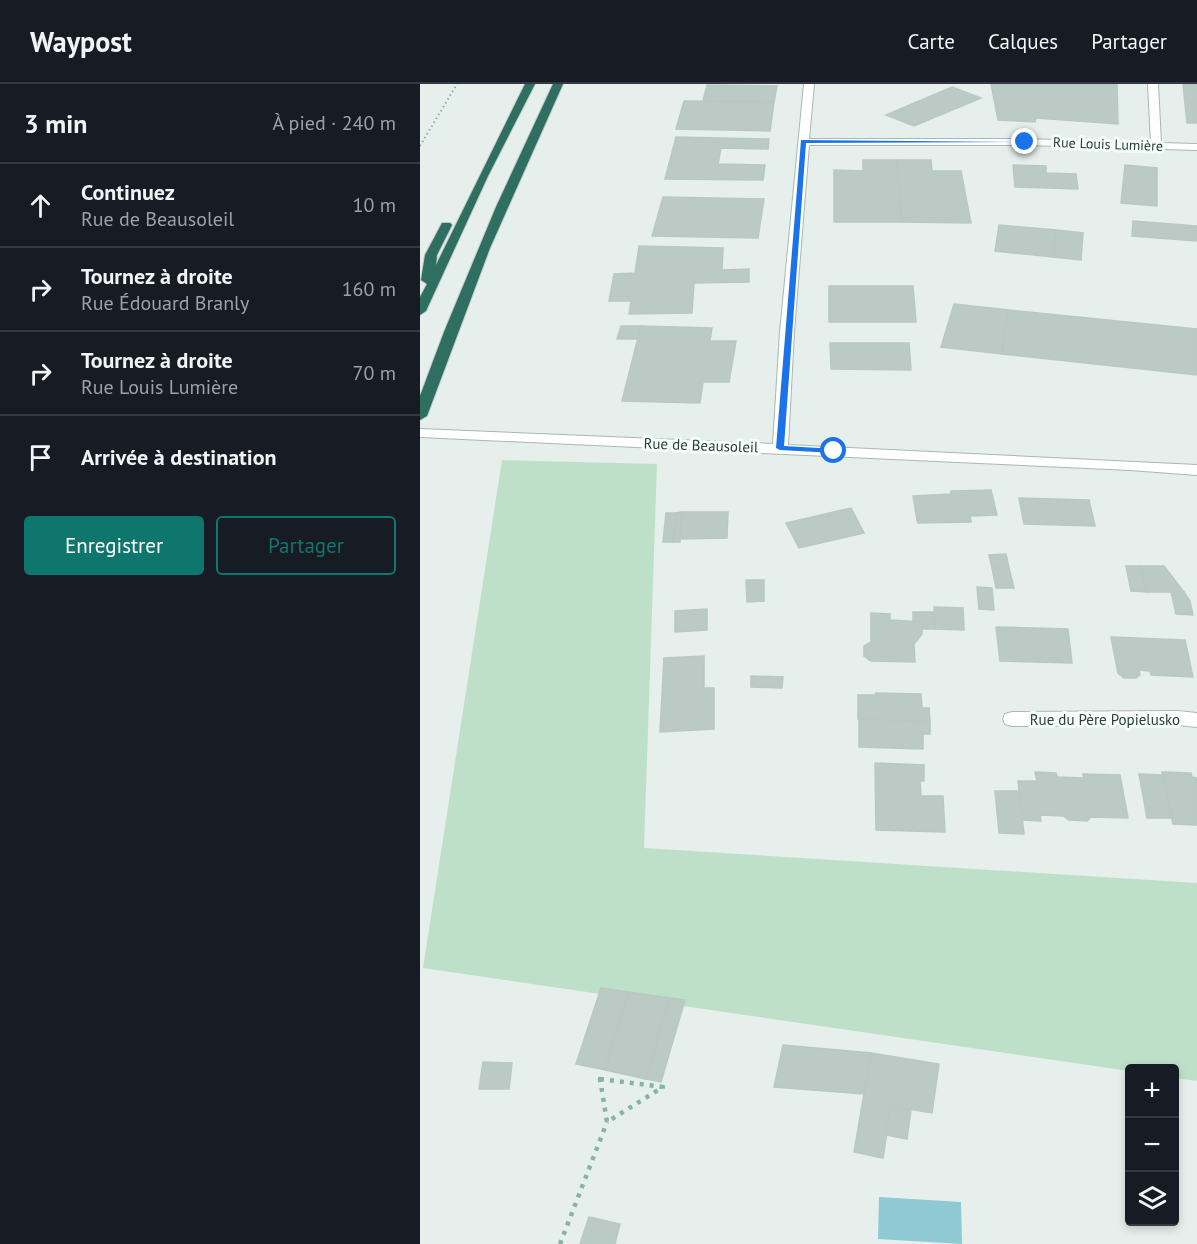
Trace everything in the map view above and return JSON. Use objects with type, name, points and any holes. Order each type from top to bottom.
[{"type":"highway","points":[[425,298],[431,255],[518,84]]},
{"type":"highway","points":[[420,311],[530,84]]},
{"type":"highway","points":[[420,416],[491,230],[558,84]]},
{"type":"street","points":[[780,448],[809,84]]},
{"type":"street","points":[[1153,84],[1156,146]]},
{"type":"street","name":"Rue Louis Lumière","points":[[803,142],[1025,142],[1197,147]]},
{"type":"street","name":"Rue de Beausoleil","points":[[420,433],[780,448],[1197,470]]},
{"type":"street","name":"Rue du Père Popielusko","points":[[1012,719],[1178,718],[1197,720]]},
{"type":"path","points":[[420,146],[457,84]]},
{"type":"path","points":[[560,1244],[561,1234],[607,1122],[600,1079],[663,1087],[607,1122]]},
{"type":"green space","points":[[502,460],[657,464],[644,848],[1197,883],[1197,1081],[1179,1079],[1179,1064],[1125,1064],[1125,1070],[423,968]]},
{"type":"water","points":[[879,1197],[961,1202],[962,1244],[878,1239]]},
{"type":"building","points":[[991,84],[1117,84],[1118,124],[1036,118],[1035,122],[998,120]]},
{"type":"building","points":[[1183,84],[1197,84],[1197,123],[1187,123]]},
{"type":"building","points":[[707,85],[777,86],[774,102],[703,101]]},
{"type":"building","points":[[952,87],[981,98],[914,126],[886,115]]},
{"type":"building","points":[[684,101],[774,102],[770,131],[676,129]]},
{"type":"building","points":[[676,137],[769,139],[768,149],[721,148],[718,164],[765,165],[763,180],[665,179]]},
{"type":"building","points":[[863,160],[897,160],[902,222],[834,222],[834,170],[863,171]]},
{"type":"building","points":[[897,160],[931,160],[932,171],[961,171],[971,223],[902,222]]},
{"type":"building","points":[[1013,165],[1046,166],[1046,173],[1076,174],[1078,189],[1015,187]]},
{"type":"building","points":[[1125,165],[1157,168],[1157,206],[1121,203]]},
{"type":"building","points":[[663,197],[764,199],[758,238],[652,236]]},
{"type":"building","points":[[1133,221],[1197,226],[1197,241],[1132,236]]},
{"type":"building","points":[[999,225],[1056,230],[1053,257],[995,251]]},
{"type":"building","points":[[1056,230],[1083,233],[1081,260],[1053,257]]},
{"type":"building","points":[[639,246],[723,248],[722,270],[749,269],[749,282],[694,283],[692,313],[629,314],[631,301],[609,301],[614,274],[635,273]]},
{"type":"building","points":[[829,286],[913,286],[916,322],[829,322]]},
{"type":"building","points":[[954,304],[1008,310],[1002,354],[941,347]]},
{"type":"building","points":[[1008,310],[1197,329],[1197,375],[1002,354]]},
{"type":"building","points":[[621,326],[641,326],[638,339],[617,339]]},
{"type":"building","points":[[641,326],[712,328],[710,341],[736,341],[729,382],[703,382],[700,403],[622,401]]},
{"type":"building","points":[[830,343],[909,343],[911,370],[831,369]]},
{"type":"building","points":[[991,490],[997,515],[970,516],[971,521],[917,520],[913,496],[951,494],[951,491]]},
{"type":"building","points":[[1019,498],[1089,500],[1095,526],[1024,524]]},
{"type":"building","points":[[851,508],[864,533],[799,548],[786,523]]},
{"type":"building","points":[[682,512],[680,542],[673,542],[676,513]]},
{"type":"building","points":[[682,512],[728,512],[727,538],[680,539]]},
{"type":"building","points":[[666,513],[676,513],[673,542],[663,542]]},
{"type":"building","points":[[917,520],[971,521],[971,522],[918,523]]},
{"type":"building","points":[[1006,554],[1009,568],[992,568],[989,555]]},
{"type":"building","points":[[1126,566],[1140,566],[1147,592],[1131,591]]},
{"type":"building","points":[[1140,566],[1164,566],[1184,592],[1147,592]]},
{"type":"building","points":[[992,568],[1009,568],[1014,588],[996,588]]},
{"type":"building","points":[[746,580],[764,580],[764,601],[747,602]]},
{"type":"building","points":[[977,587],[992,588],[994,610],[979,609]]},
{"type":"building","points":[[1171,592],[1184,592],[1190,601],[1193,615],[1176,614]]},
{"type":"building","points":[[934,607],[963,608],[964,630],[935,629]]},
{"type":"building","points":[[707,609],[707,630],[675,632],[675,611]]},
{"type":"building","points":[[913,612],[934,612],[935,629],[922,629],[922,622],[913,621]]},
{"type":"building","points":[[871,613],[890,614],[890,620],[922,622],[922,634],[914,644],[915,662],[871,661],[864,656],[864,646],[871,642]]},
{"type":"building","points":[[996,627],[1068,629],[1072,663],[1000,661]]},
{"type":"building","points":[[1111,637],[1185,640],[1193,677],[1151,675],[1150,671],[1139,670],[1140,675],[1136,678],[1124,678],[1118,673]]},
{"type":"building","points":[[704,656],[704,688],[714,688],[714,729],[660,732],[664,658]]},
{"type":"building","points":[[751,676],[783,677],[782,688],[751,687]]},
{"type":"building","points":[[876,693],[921,694],[922,708],[929,708],[930,722],[858,719],[858,695],[875,695]]},
{"type":"building","points":[[859,719],[930,722],[930,734],[923,734],[923,749],[859,747]]},
{"type":"building","points":[[875,763],[924,765],[924,781],[920,781],[921,796],[943,796],[945,832],[876,830]]},
{"type":"building","points":[[1035,772],[1056,773],[1057,777],[1084,778],[1083,774],[1120,775],[1128,818],[1091,817],[1087,821],[1069,820],[1063,816],[1040,815],[1041,821],[1022,820],[1018,781],[1037,781]]},
{"type":"building","points":[[1162,772],[1191,773],[1192,777],[1197,778],[1197,825],[1173,824]]},
{"type":"building","points":[[1139,774],[1163,775],[1172,818],[1147,818]]},
{"type":"building","points":[[995,791],[1019,791],[1024,834],[999,833]]},
{"type":"building","points":[[601,988],[629,992],[605,1070],[576,1064]]},
{"type":"building","points":[[629,992],[670,998],[646,1079],[605,1070]]},
{"type":"building","points":[[670,998],[685,1000],[661,1082],[646,1079]]},
{"type":"building","points":[[783,1045],[871,1053],[864,1094],[774,1087]]},
{"type":"building","points":[[871,1053],[939,1064],[932,1113],[891,1106],[883,1158],[854,1152]]},
{"type":"building","points":[[483,1062],[512,1063],[509,1089],[479,1089]]},
{"type":"building","points":[[891,1106],[911,1110],[907,1139],[886,1135]]},
{"type":"building","points":[[589,1217],[620,1224],[615,1244],[580,1244]]},
{"type":"route","points":[[834,451],[780,448],[803,142],[1025,142]]}]
